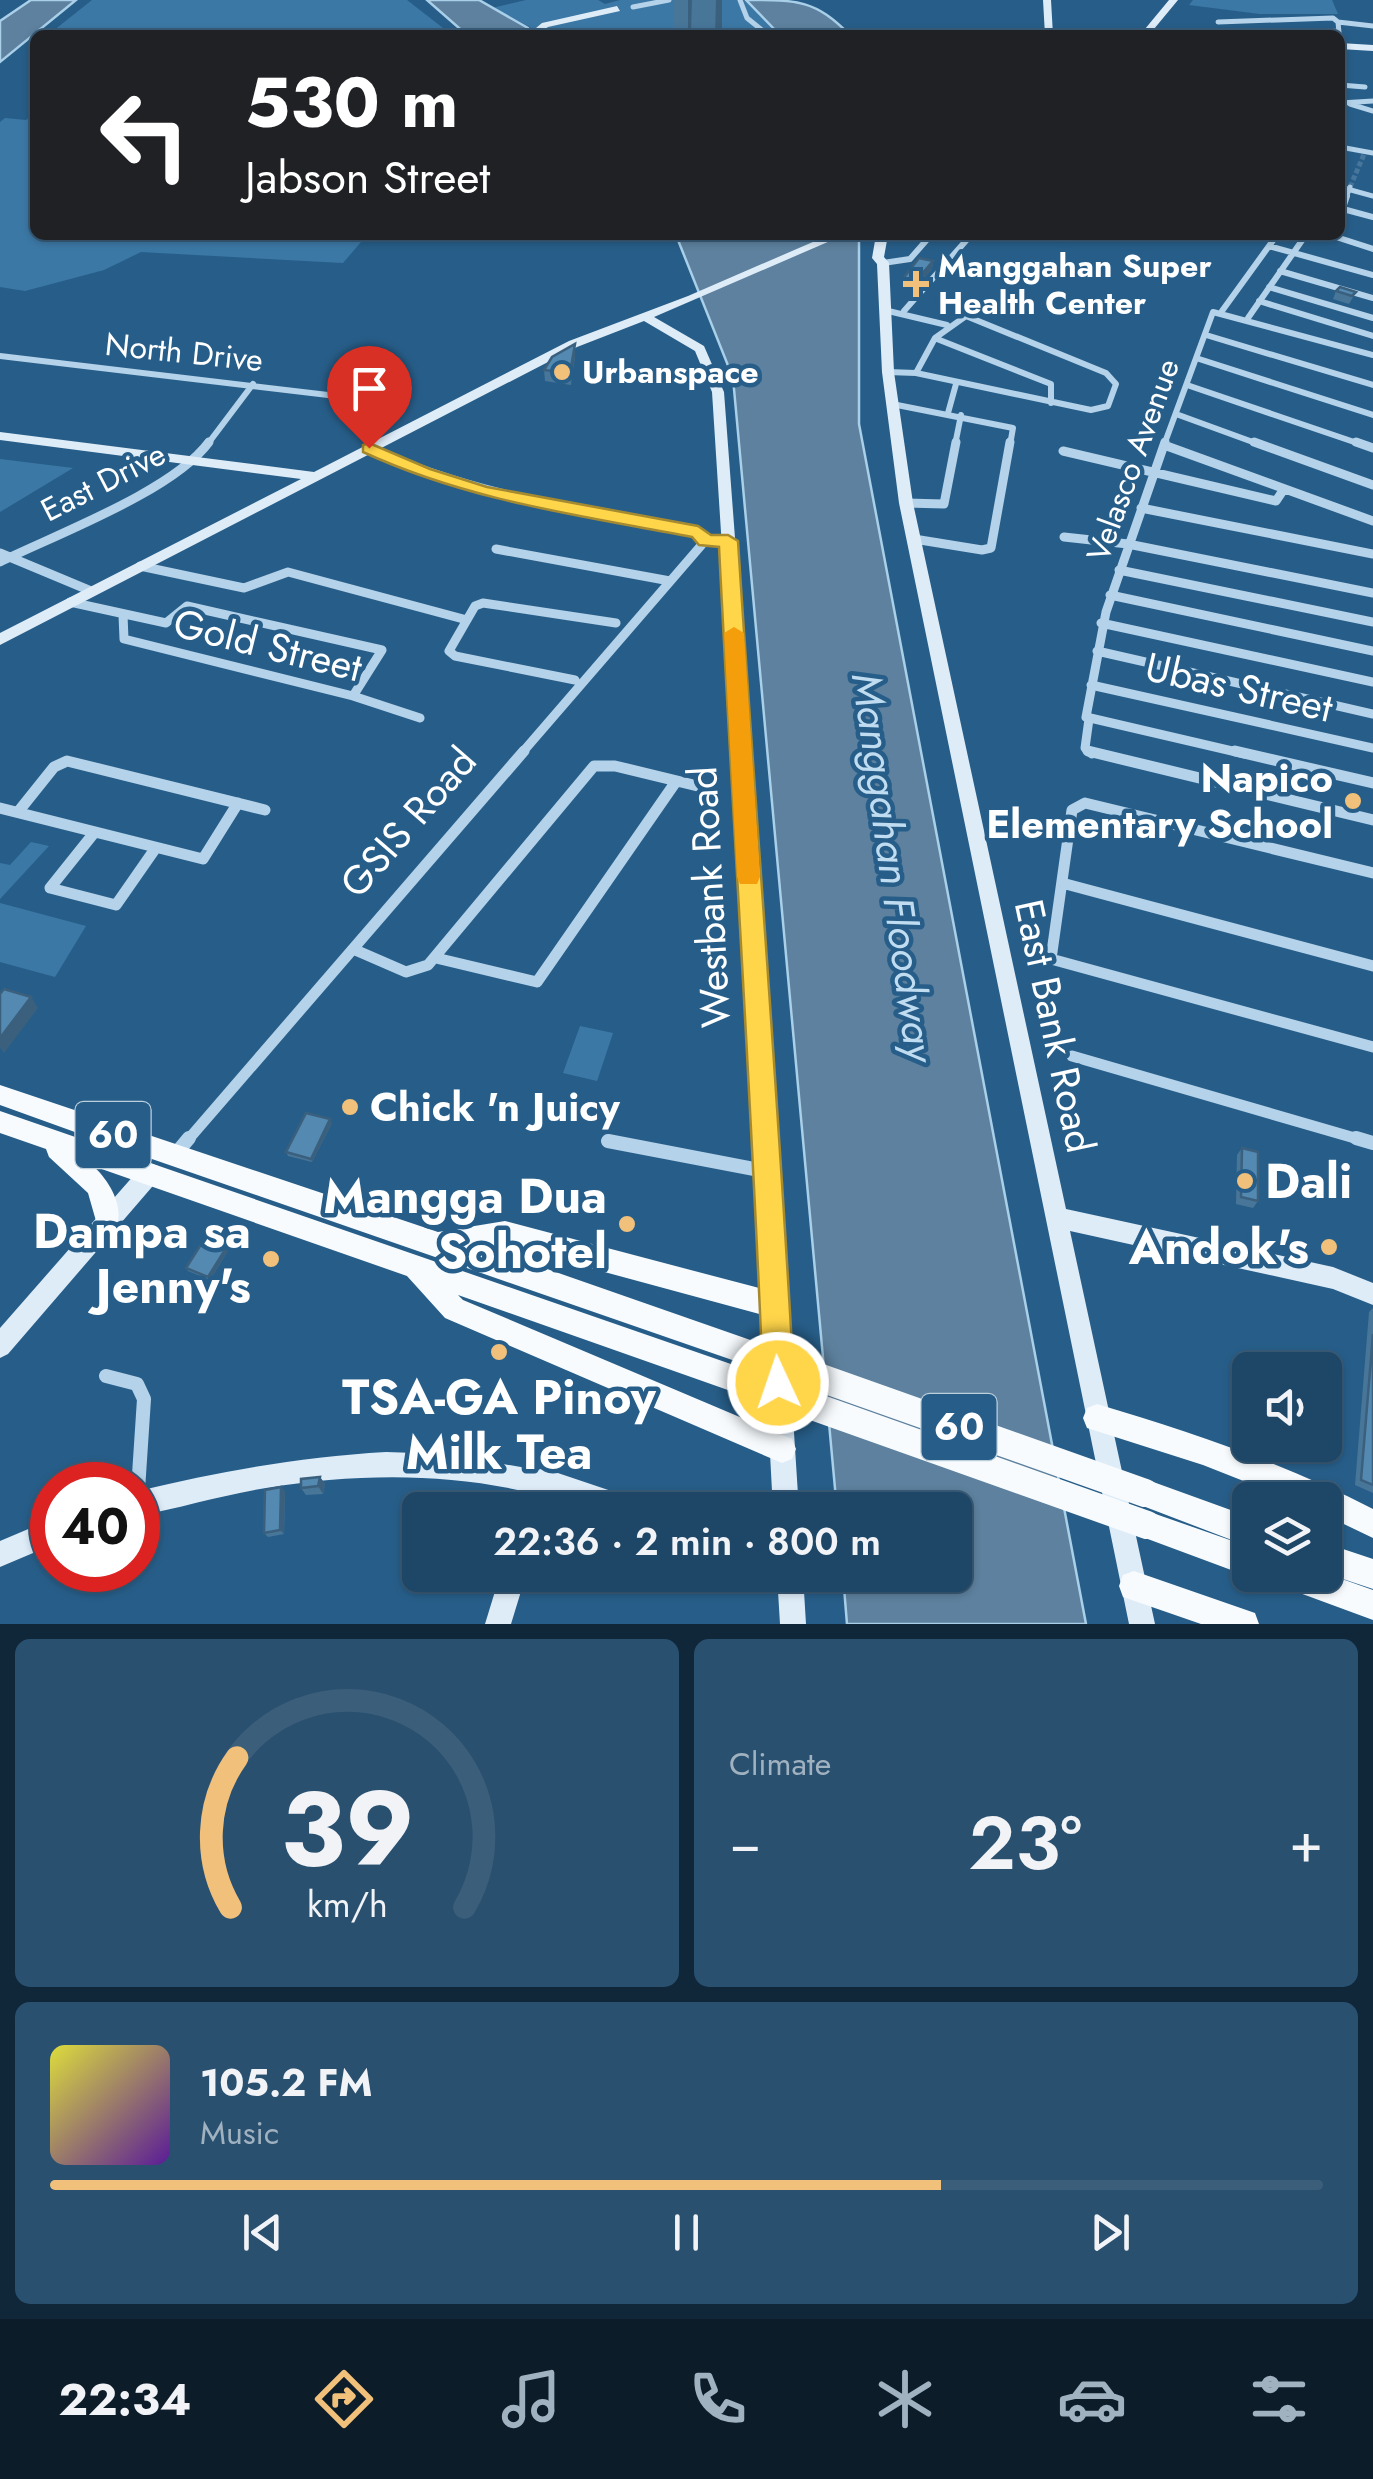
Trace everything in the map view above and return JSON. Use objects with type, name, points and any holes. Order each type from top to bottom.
[{"type":"main road","points":[[1047,0],[1052,30]]},
{"type":"main road","points":[[1148,30],[1174,0]]},
{"type":"main road","points":[[541,30],[545,25],[614,5],[628,11],[633,6]]},
{"type":"main road","points":[[1345,46],[1373,48]]},
{"type":"main road","points":[[0,640],[585,338],[696,298],[827,240]]},
{"type":"main road","name":"East Bank Road","points":[[881,240],[878,258],[883,263],[888,372],[906,503],[1142,1624]]},
{"type":"main road","name":"East Bank Road","points":[[883,263],[888,259],[892,240]]},
{"type":"main road","name":"Westbank Road","points":[[645,317],[700,349],[714,374],[728,541],[757,1042],[769,1172],[785,1492]]},
{"type":"main road","points":[[0,436],[298,484]]},
{"type":"main road","points":[[0,447],[314,476]]},
{"type":"main road","name":"60","points":[[0,1095],[774,1361],[1232,1525]]},
{"type":"main road","name":"60","points":[[0,1122],[411,1263],[1232,1556]]},
{"type":"main road","points":[[49,1141],[99,1186],[106,1200],[108,1220]]},
{"type":"main road","points":[[0,1346],[150,1172]]},
{"type":"main road","points":[[1057,1218],[1333,1278],[1373,1294]]},
{"type":"main road","points":[[434,1244],[505,1232],[774,1305]]},
{"type":"main road","points":[[411,1263],[454,1309],[782,1450]]},
{"type":"main road","points":[[1097,1418],[1185,1444],[1314,1492],[1373,1524]]},
{"type":"main road","points":[[160,1498],[204,1486],[320,1467],[386,1463],[450,1464],[543,1480],[579,1492]]},
{"type":"main road","points":[[539,1492],[543,1480]]},
{"type":"main road","points":[[0,1554],[30,1541]]},
{"type":"main road","points":[[1342,1564],[1373,1574]]},
{"type":"main road","points":[[1134,1586],[1244,1624]]},
{"type":"main road","points":[[498,1624],[508,1592]]},
{"type":"main road","points":[[787,1592],[793,1624]]},
{"type":"main road","points":[[1336,1592],[1373,1605]]},
{"type":"street","points":[[633,6],[669,0]]},
{"type":"street","points":[[740,0],[746,18],[762,30]]},
{"type":"street","points":[[1225,30],[1218,22],[1331,18],[1373,26]]},
{"type":"street","points":[[1338,22],[1339,30]]},
{"type":"street","points":[[1345,86],[1364,88],[1368,70]]},
{"type":"street","points":[[1350,104],[1373,101]]},
{"type":"street","points":[[1345,104],[1373,111]]},
{"type":"street","points":[[1345,149],[1373,153]]},
{"type":"street","points":[[1345,188],[1373,196]]},
{"type":"street","points":[[1345,204],[1350,188]]},
{"type":"street","points":[[1345,213],[1373,217]]},
{"type":"street","points":[[1345,239],[1373,248]]},
{"type":"street","points":[[883,263],[910,258],[926,240]]},
{"type":"street","points":[[904,311],[967,240]]},
{"type":"street","name":"Velasco Avenue","points":[[1088,718],[1101,623],[1152,470],[1213,312],[1222,311],[1273,240]]},
{"type":"street","points":[[1248,318],[1304,240]]},
{"type":"street","points":[[1269,246],[1373,275]]},
{"type":"street","points":[[1280,271],[1373,298]]},
{"type":"street","points":[[1269,287],[1373,318]]},
{"type":"street","points":[[1259,301],[1373,336]]},
{"type":"street","points":[[884,310],[904,311],[947,324]]},
{"type":"street","points":[[1222,311],[1373,355]]},
{"type":"street","points":[[888,372],[916,373],[1052,403],[1105,409],[1114,378],[973,318],[960,317],[947,324],[920,360],[916,373]]},
{"type":"street","points":[[1206,335],[1373,384]]},
{"type":"street","points":[[937,339],[1051,384],[1052,403]]},
{"type":"street","name":"North Drive","points":[[0,356],[362,398]]},
{"type":"street","points":[[1196,358],[1373,415]]},
{"type":"street","name":"East Drive","points":[[3,557],[190,464],[253,384]]},
{"type":"street","points":[[948,413],[956,384]]},
{"type":"street","points":[[1187,386],[1373,448]]},
{"type":"street","points":[[892,404],[1012,428],[991,548],[982,550],[914,539]]},
{"type":"street","points":[[1176,414],[1373,485]]},
{"type":"street","points":[[906,503],[944,504],[961,415]]},
{"type":"street","points":[[1164,445],[1373,521]]},
{"type":"street","points":[[369,448],[463,486],[698,532],[706,541],[728,541]]},
{"type":"street","points":[[1063,451],[1276,501],[1284,489]]},
{"type":"street","points":[[1141,508],[1373,554]]},
{"type":"street","points":[[1064,538],[1128,544],[1373,592]]},
{"type":"street","name":"GSIS Road","points":[[174,1157],[706,541]]},
{"type":"street","points":[[496,549],[670,581]]},
{"type":"street","points":[[3,557],[91,591]]},
{"type":"street","points":[[140,566],[244,588],[288,572],[467,620]]},
{"type":"street","points":[[1119,570],[1373,622]]},
{"type":"street","points":[[1110,595],[1373,651]]},
{"type":"street","points":[[70,602],[166,623],[186,606],[382,650],[353,696]]},
{"type":"street","points":[[575,680],[455,656],[450,651],[467,620],[482,603],[616,622]]},
{"type":"street","name":"Gold Street","points":[[123,615],[124,639],[353,696],[420,718]]},
{"type":"street","points":[[1101,623],[1373,682]]},
{"type":"street","points":[[1097,651],[1373,714]]},
{"type":"street","name":"Ubas Street","points":[[1091,684],[1373,748]]},
{"type":"street","points":[[1373,783],[1088,718],[1085,748],[1089,753],[1373,820]]},
{"type":"street","points":[[18,812],[54,768],[67,761],[265,810]]},
{"type":"street","points":[[353,949],[406,972],[418,970],[436,958],[594,766],[615,766],[710,789]]},
{"type":"street","points":[[436,958],[537,982],[675,783]]},
{"type":"street","points":[[1373,873],[1085,803],[1072,810],[1050,960],[1373,1047]]},
{"type":"street","points":[[0,808],[203,859],[238,804]]},
{"type":"street","points":[[94,833],[50,888],[116,905],[155,849]]},
{"type":"street","points":[[1062,883],[1373,966]]},
{"type":"street","points":[[1072,1056],[1373,1143]]},
{"type":"street","points":[[608,1141],[769,1172]]},
{"type":"street","points":[[106,1376],[137,1384],[144,1399],[140,1462]]},
{"type":"shaded area","points":[[92,0],[407,0],[446,30],[54,30]]},
{"type":"shaded area","points":[[526,0],[598,0],[605,4],[620,0],[744,0],[775,30],[531,30],[492,8]]},
{"type":"shaded area","points":[[1193,0],[1332,0],[1338,14],[1260,14],[1189,5]]},
{"type":"shaded area","points":[[30,117],[30,240],[363,240],[343,263],[141,252],[104,270],[25,291],[0,287],[0,122],[5,118]]},
{"type":"shaded area","points":[[0,459],[73,468],[0,512]]},
{"type":"shaded area","points":[[31,842],[49,846],[0,899],[0,863],[10,865]]},
{"type":"shaded area","points":[[0,903],[86,926],[55,977],[0,962]]},
{"type":"shaded area","points":[[580,1026],[613,1033],[597,1081],[563,1073]]},
{"type":"water","points":[[31,0],[76,0],[39,30],[30,30],[30,38],[0,62],[0,21]]},
{"type":"water","points":[[427,0],[479,0],[528,30],[461,30]]},
{"type":"water","points":[[746,0],[805,4],[844,30],[775,30]]},
{"type":"water","name":"Manggahan Floodway","points":[[678,240],[859,240],[859,424],[1086,1624],[847,1624],[844,1592],[972,1592],[972,1492],[835,1492],[733,378]]},
{"type":"building","points":[[919,258],[933,261],[914,283],[902,280]]},
{"type":"building","points":[[1340,287],[1356,292],[1352,296],[1336,291]]},
{"type":"building","points":[[575,344],[570,373],[544,370],[552,357]]},
{"type":"building","points":[[4,989],[31,997],[0,1038],[0,994]]},
{"type":"building","points":[[306,1113],[330,1119],[311,1159],[286,1152]]},
{"type":"building","name":"Dali","points":[[1242,1148],[1258,1152],[1258,1201],[1241,1197]]},
{"type":"building","points":[[214,1224],[236,1232],[208,1277],[186,1268]]},
{"type":"building","points":[[1373,1334],[1373,1485],[1361,1480]]},
{"type":"building","points":[[320,1477],[318,1486],[301,1488],[301,1479]]},
{"type":"building","points":[[281,1487],[280,1530],[264,1533],[265,1490]]},
{"type":"tunnel","points":[[1350,187],[1365,152]]},
{"type":"slow traffic","points":[[734,633],[749,877]]},
{"type":"place","name":"Manggahan Super Health Center","points":[[916,284]]},
{"type":"place","name":"Urbanspace","points":[[562,372]]},
{"type":"place","name":"Napico Elementary School","points":[[1353,801]]},
{"type":"place","name":"Chick 'n Juicy","points":[[350,1107]]},
{"type":"place","name":"Dali","points":[[1245,1181]]},
{"type":"place","name":"Mangga Dua Sohotel","points":[[627,1224]]},
{"type":"place","name":"Andok's","points":[[1329,1247]]},
{"type":"place","name":"Dampa sa Jenny's","points":[[271,1259]]},
{"type":"place","name":"TSA-GA Pinoy Milk Tea","points":[[499,1352]]},
{"type":"route","points":[[369,448],[423,473],[484,492],[698,532],[706,541],[728,541],[757,1042],[769,1172],[778,1383]]}]
